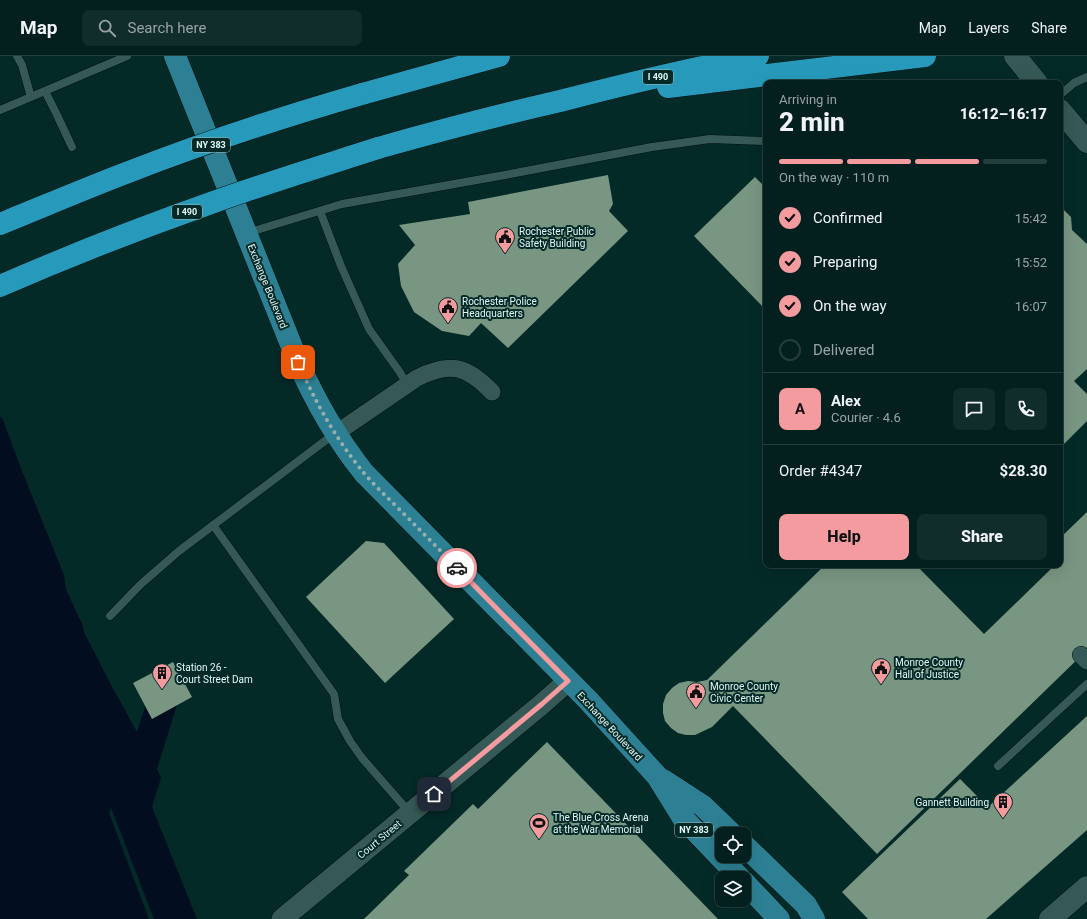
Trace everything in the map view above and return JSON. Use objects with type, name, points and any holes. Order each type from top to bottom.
[{"type":"highway","points":[[0,224],[160,160],[262,124],[362,94],[499,56]]},
{"type":"highway","name":"I 490","points":[[0,286],[179,214],[378,148],[559,101],[685,71],[758,56]]},
{"type":"highway","points":[[559,101],[925,56]]},
{"type":"main road","name":"Exchange Boulevard","points":[[175,56],[303,374],[320,409],[335,434],[369,478],[587,699],[657,776],[683,818],[733,871]]},
{"type":"main road","points":[[1015,56],[1035,80]]},
{"type":"main road","points":[[1063,114],[1087,142]]},
{"type":"main road","name":"Exchange Boulevard","points":[[657,776],[703,806],[725,827]]},
{"type":"main road","points":[[751,852],[806,906],[814,919]]},
{"type":"main road","points":[[751,889],[779,919]]},
{"type":"main road","points":[[1050,919],[1084,896]]},
{"type":"street","points":[[335,434],[406,384],[427,372],[438,369],[452,368],[467,372],[475,376],[492,392]]},
{"type":"street","name":"Court Street","points":[[282,919],[568,681]]},
{"type":"lane","points":[[17,56],[22,65],[31,97]]},
{"type":"lane","points":[[0,110],[127,56]]},
{"type":"lane","points":[[1063,92],[1074,83],[1087,77]]},
{"type":"lane","points":[[45,91],[72,147]]},
{"type":"lane","points":[[246,233],[342,204],[505,176],[652,147],[710,139],[763,141]]},
{"type":"lane","points":[[320,211],[341,266],[369,329],[399,371],[406,384]]},
{"type":"lane","points":[[110,616],[148,577],[179,551],[335,434]]},
{"type":"lane","points":[[213,525],[334,694],[338,719],[350,741],[362,758],[410,813]]},
{"type":"lane","points":[[998,766],[1087,684]]},
{"type":"water","points":[[2,417],[64,575],[66,589],[82,622],[84,632],[137,732],[145,707],[152,719],[177,705],[157,769],[161,778],[152,807],[197,919],[154,919],[111,808],[109,813],[149,919],[0,919],[0,418]]},
{"type":"building","name":"Rochester Public Safety Building","points":[[608,175],[613,204],[609,211],[628,231],[508,348],[481,323],[469,336],[442,331],[414,312],[401,286],[398,264],[415,245],[399,225],[470,214],[468,202]]},
{"type":"building","points":[[755,177],[763,185],[763,307],[694,236]]},
{"type":"building","points":[[1063,209],[1071,217],[1072,230],[1087,244],[1087,369],[1074,381],[1087,394],[1087,421],[1063,445]]},
{"type":"building","name":"Monroe County Hall of Justice","points":[[1087,512],[1087,650],[877,854],[733,706],[712,727],[695,735],[678,733],[665,721],[663,704],[666,695],[672,688],[679,683],[707,680],[822,568],[919,568],[984,634],[1052,568],[1063,568],[1063,535]]},
{"type":"building","points":[[366,541],[384,543],[454,619],[385,683],[306,597]]},
{"type":"building","name":"Station 26 - Court Street Dam","points":[[173,662],[192,697],[152,719],[133,683]]},
{"type":"building","name":"Gannett Building","points":[[1087,716],[1087,830],[986,919],[868,919],[842,892],[960,779],[988,807]]},
{"type":"building","name":"The Blue Cross Arena at the War Memorial","points":[[547,742],[718,919],[364,919],[409,875],[404,871],[473,804],[478,809]]},
{"type":"way so far","points":[[298,362],[320,409],[335,434],[364,473],[457,568]]},
{"type":"place","name":"Rochester Public Safety Building","points":[[505,254]]},
{"type":"place","name":"Rochester Police Headquarters","points":[[448,324]]},
{"type":"place","name":"Monroe County Hall of Justice","points":[[881,685]]},
{"type":"place","name":"Station 26 - Court Street Dam","points":[[162,690]]},
{"type":"place","name":"Monroe County Civic Center","points":[[696,709]]},
{"type":"place","name":"Gannett Building","points":[[1003,819]]},
{"type":"place","name":"The Blue Cross Arena at the War Memorial","points":[[539,840]]},
{"type":"route","points":[[434,794],[568,681],[457,568]]}]
